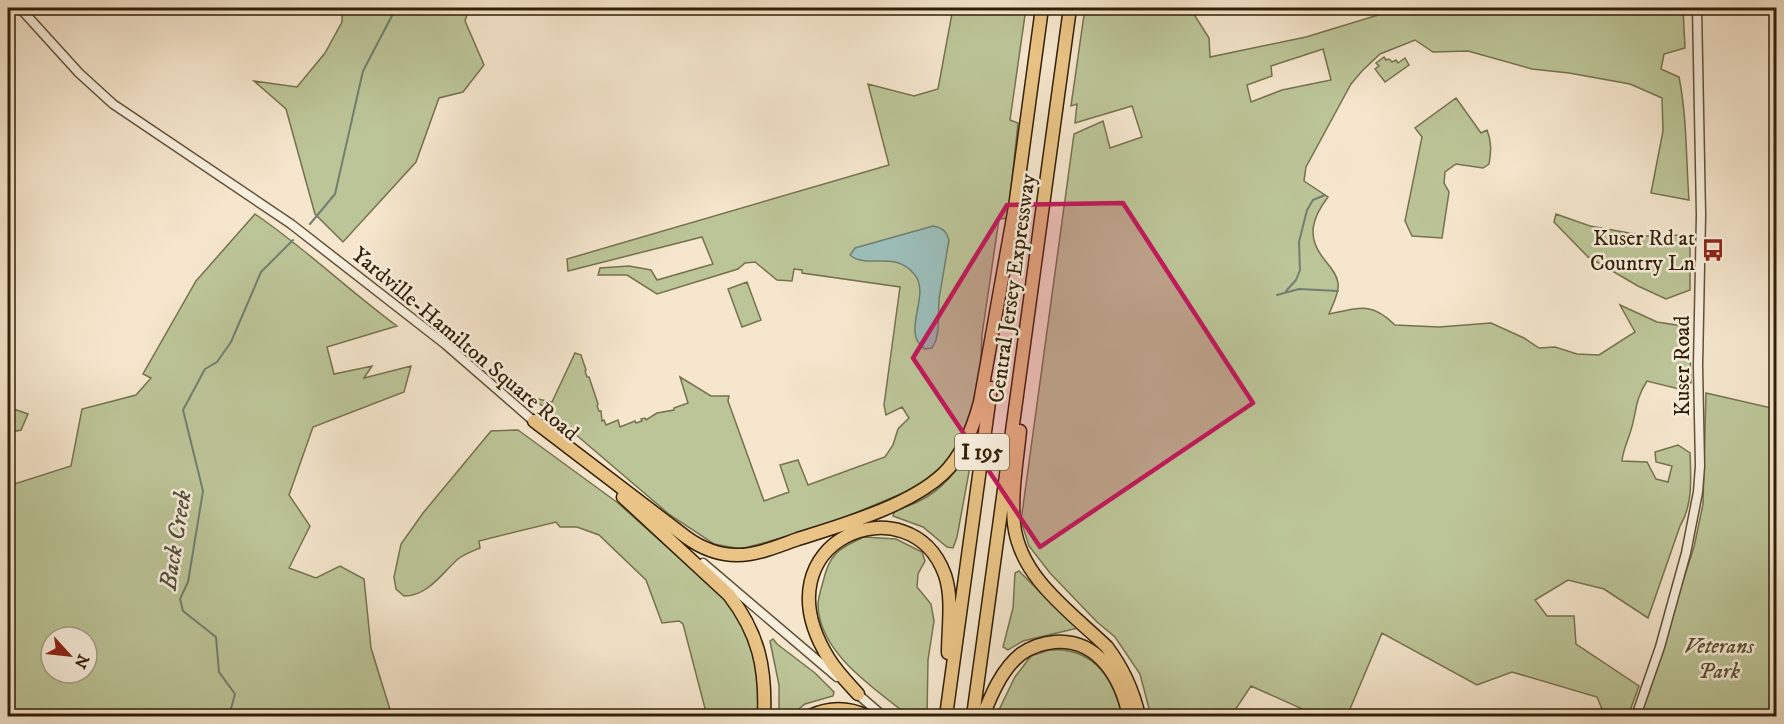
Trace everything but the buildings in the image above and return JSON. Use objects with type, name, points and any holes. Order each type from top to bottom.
[{"type":"highway","name":"Central Jersey Expressway","points":[[946,717],[1042,8]]},
{"type":"highway","name":"Central Jersey Expressway","points":[[973,717],[1070,8]]},
{"type":"highway","points":[[534,422],[697,545],[721,554],[757,553],[831,529],[887,507],[922,490],[939,477],[953,463],[970,434],[980,402],[1016,201]]},
{"type":"highway","points":[[1041,223],[1013,509],[1016,537],[1021,552],[1035,576],[1115,657],[1130,684],[1139,717]]},
{"type":"highway","points":[[620,494],[729,596],[747,621],[760,652],[765,683],[765,717]]},
{"type":"highway","points":[[858,694],[837,671],[820,644],[809,608],[809,590],[815,568],[829,548],[849,534],[881,528],[904,533],[925,546],[940,564],[945,576],[948,597],[948,702]]},
{"type":"highway","points":[[983,717],[994,691],[1021,654],[1039,645],[1059,642],[1080,645],[1106,663],[1122,691],[1129,717]]},
{"type":"highway","points":[[810,717],[837,709],[858,712],[867,717]]},
{"type":"street","name":"Yardville-Hamilton Square Road","points":[[20,8],[73,66],[113,104],[291,224],[445,344],[883,717]]},
{"type":"street","name":"Kuser Road","points":[[1636,717],[1660,647],[1686,553],[1698,492],[1701,215],[1697,8]]},
{"type":"highlighted area","points":[[1123,203],[1253,403],[1040,547],[913,358],[1007,205]]},
{"type":"green space","points":[[342,8],[469,8],[465,21],[484,65],[463,92],[439,98],[416,162],[343,242],[315,214],[286,109],[254,81],[297,87],[325,53],[342,22]]},
{"type":"green space","points":[[953,8],[1026,8],[1010,120],[1018,123],[1008,218],[999,219],[982,335],[979,398],[962,444],[944,469],[925,484],[821,527],[741,549],[714,544],[670,515],[533,398],[552,402],[575,353],[581,355],[597,406],[601,411],[602,421],[604,420],[606,425],[618,420],[620,427],[635,421],[636,423],[642,421],[641,419],[646,420],[657,413],[674,410],[688,403],[680,377],[711,396],[729,396],[728,401],[764,501],[789,492],[780,465],[798,460],[808,485],[885,457],[893,445],[898,429],[909,418],[902,407],[886,415],[884,405],[900,287],[802,273],[802,270],[794,269],[792,281],[777,280],[755,262],[745,263],[738,269],[657,294],[627,275],[598,275],[600,268],[629,266],[651,270],[657,280],[713,264],[702,237],[568,271],[567,259],[889,165],[868,84],[914,96],[938,89]]},
{"type":"green space","points":[[1085,8],[1190,8],[1209,38],[1210,57],[1306,37],[1401,8],[1683,8],[1685,48],[1664,54],[1661,69],[1679,77],[1685,123],[1689,200],[1651,193],[1663,131],[1662,98],[1630,84],[1532,69],[1468,51],[1433,52],[1415,40],[1380,54],[1351,84],[1306,167],[1304,181],[1328,197],[1318,212],[1313,235],[1318,251],[1337,280],[1338,291],[1329,314],[1364,308],[1379,312],[1395,325],[1439,327],[1491,323],[1524,338],[1539,348],[1555,347],[1577,354],[1599,355],[1635,332],[1620,305],[1657,322],[1689,327],[1691,383],[1679,389],[1647,381],[1638,401],[1622,461],[1647,462],[1656,479],[1668,482],[1672,466],[1656,462],[1655,452],[1678,445],[1690,453],[1690,491],[1687,509],[1648,618],[1604,589],[1568,580],[1535,600],[1547,616],[1574,616],[1576,644],[1639,686],[1628,716],[1605,716],[1597,697],[1512,672],[1477,685],[1382,633],[1347,716],[1318,716],[1251,686],[1231,716],[1151,716],[1140,674],[1115,637],[1097,622],[1050,573],[1029,546],[1021,521],[1074,134],[1103,121],[1110,148],[1142,137],[1132,106],[1075,123],[1077,104],[1071,106]],"holes":[[[1323,49],[1331,80],[1282,90],[1251,102],[1247,85],[1272,76],[1271,66]]]},
{"type":"green space","points":[[1384,57],[1392,62],[1396,60],[1398,63],[1405,58],[1409,65],[1385,82],[1375,69],[1379,66],[1376,63]]},
{"type":"green space","points":[[1456,98],[1481,133],[1487,130],[1491,147],[1489,164],[1483,168],[1456,164],[1445,172],[1444,183],[1449,192],[1442,238],[1412,236],[1405,221],[1422,137],[1415,128]]},
{"type":"green space","points":[[255,214],[397,326],[327,347],[334,374],[372,366],[364,378],[411,366],[404,392],[313,427],[289,495],[310,526],[289,568],[316,578],[340,566],[364,579],[371,648],[392,716],[8,716],[8,486],[71,466],[82,409],[136,395],[151,378],[143,374],[196,281]]},
{"type":"green space","points":[[1556,214],[1590,226],[1646,236],[1690,235],[1690,290],[1666,299],[1638,286],[1588,257],[1554,222]]},
{"type":"green space","points":[[747,282],[761,320],[742,327],[728,289]]},
{"type":"green space","name":"Veterans Park","points":[[1706,393],[1776,409],[1776,716],[1639,716],[1694,547],[1703,504]]},
{"type":"green space","points":[[8,407],[28,414],[21,430],[8,433]]},
{"type":"green space","points":[[518,430],[618,503],[725,599],[745,625],[756,663],[759,716],[707,716],[683,624],[679,621],[662,623],[646,580],[599,535],[577,527],[560,527],[556,522],[479,541],[480,548],[460,557],[427,588],[413,595],[404,596],[396,589],[394,577],[401,544],[423,513],[491,431]]},
{"type":"green space","points":[[964,461],[969,462],[969,472],[953,548],[947,547],[923,527],[893,516],[895,510],[917,502],[934,492]]},
{"type":"green space","points":[[864,537],[896,539],[922,552],[925,561],[918,574],[917,587],[931,604],[934,621],[928,660],[927,716],[909,716],[866,682],[838,654],[821,622],[818,599],[828,565],[836,553]]},
{"type":"green space","points":[[1019,571],[1078,628],[1023,641],[1008,650],[1003,647],[1013,608],[1015,573]]},
{"type":"green space","points":[[773,639],[815,673],[834,692],[833,696],[805,704],[790,716],[779,716],[779,685],[770,641]]},
{"type":"green space","points":[[1049,650],[1064,650],[1080,654],[1098,667],[1116,694],[1122,716],[996,716],[1015,677],[1031,656]]},
{"type":"water","points":[[933,226],[944,230],[949,240],[939,299],[936,340],[932,348],[925,349],[918,342],[915,334],[920,293],[915,275],[899,263],[865,261],[850,255],[855,248]]},
{"type":"waterway","name":"Back Creek","points":[[310,224],[335,194],[363,71],[396,8]]},
{"type":"waterway","points":[[1286,291],[1296,280],[1300,270],[1299,242],[1307,210],[1313,200],[1325,195]]},
{"type":"waterway","name":"Back Creek","points":[[229,716],[235,694],[219,672],[216,637],[183,611],[180,599],[188,582],[203,491],[183,410],[205,369],[217,362],[231,342],[261,272],[293,240]]},
{"type":"waterway","points":[[1277,295],[1299,289],[1338,291]]},
{"type":"place","name":"Kuser Rd at Country Ln","points":[[1713,250]]}]
